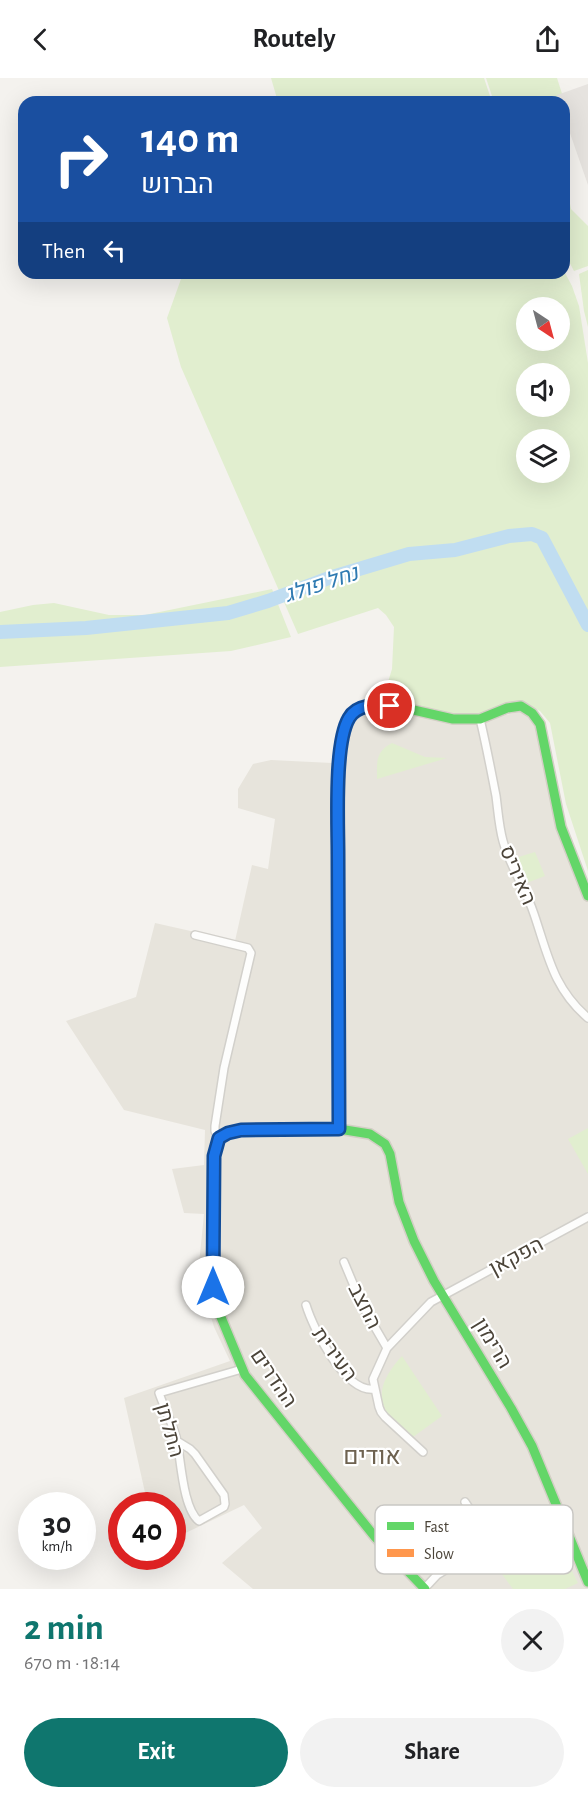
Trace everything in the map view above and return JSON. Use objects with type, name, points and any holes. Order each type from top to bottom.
[{"type":"street","points":[[195,935],[248,948],[250,953],[224,1068],[215,1126],[219,1138],[241,1130],[339,1129],[338,821],[341,749],[346,725],[354,712],[372,705],[396,706],[453,719],[480,719],[507,708],[521,706],[532,713],[537,719],[544,738],[561,827],[588,896]]},
{"type":"street","name":"האיריס","points":[[480,719],[506,852],[533,910],[551,968],[562,990],[588,1018]]},
{"type":"street","name":"הרימון","points":[[339,1129],[362,1131],[376,1137],[388,1149],[404,1218],[421,1255],[524,1431],[556,1505]]},
{"type":"street","name":"ההדרים","points":[[219,1138],[214,1156],[213,1287],[218,1310],[242,1369],[375,1537]]},
{"type":"street","name":"הפקאן","points":[[375,1389],[373,1379],[387,1348],[431,1302],[588,1217]]},
{"type":"street","name":"החצב","points":[[344,1262],[362,1305],[387,1348]]},
{"type":"street","name":"העירית","points":[[306,1305],[318,1334],[337,1363],[358,1386],[363,1389],[375,1389]]},
{"type":"street","name":"התלתן","points":[[177,1441],[195,1454],[224,1496],[224,1507],[202,1520],[197,1520],[189,1507],[178,1458],[177,1441],[159,1393],[242,1369]]},
{"type":"street","points":[[375,1389],[381,1412],[423,1452]]},
{"type":"street","name":"הרימון","points":[[573,1546],[588,1582]]},
{"type":"street","name":"ההדרים","points":[[410,1574],[425,1589]]},
{"type":"street","points":[[425,1589],[439,1574]]},
{"type":"shaded area","points":[[588,84],[588,185],[570,133],[570,96],[557,95]]},
{"type":"shaded area","name":"אודים","points":[[366,704],[479,721],[524,711],[537,716],[545,724],[547,730],[565,822],[588,882],[588,1589],[253,1589],[222,1563],[262,1528],[244,1505],[186,1533],[186,1492],[145,1492],[124,1398],[230,1361],[214,1327],[198,1274],[204,1214],[184,1213],[172,1169],[204,1165],[205,1130],[124,1110],[66,1021],[136,997],[155,923],[235,941],[252,865],[268,869],[275,819],[238,808],[238,789],[253,764],[271,760],[332,763],[345,715]]},
{"type":"green space","points":[[271,78],[484,78],[490,96],[276,96]]},
{"type":"green space","points":[[486,78],[557,78],[563,96],[492,96]]},
{"type":"green space","points":[[570,204],[571,209],[588,226],[588,266],[574,271],[570,263]]},
{"type":"green space","points":[[588,270],[588,327],[579,274]]},
{"type":"green space","points":[[181,279],[568,279],[579,306],[588,363],[588,871],[566,804],[550,723],[540,711],[527,705],[482,716],[457,717],[431,711],[406,701],[383,698],[392,669],[394,627],[378,608],[298,634],[181,367],[167,318]]},
{"type":"green space","points":[[272,589],[291,637],[231,651],[0,667],[0,612],[54,603],[109,615],[145,615]]},
{"type":"green space","points":[[392,743],[425,757],[447,758],[377,779],[377,763],[380,754],[386,746]]},
{"type":"green space","points":[[535,852],[545,876],[524,884],[512,859]]},
{"type":"green space","points":[[588,1128],[588,1174],[568,1139]]},
{"type":"green space","points":[[402,1356],[442,1416],[413,1437],[388,1415],[382,1396],[382,1388],[388,1374]]},
{"type":"green space","points":[[573,1573],[578,1583],[565,1589],[513,1589],[502,1574]]},
{"type":"waterway","name":"נחל פולג","points":[[0,632],[86,628],[228,613],[329,578],[409,554],[455,550],[509,536],[532,534],[542,538],[588,625]]},
{"type":"traffic: fast","points":[[339,1129],[338,821],[341,749],[348,720],[357,710],[372,705],[396,706],[453,719],[480,719],[507,708],[521,706],[532,713],[540,724],[561,827],[588,896]]},
{"type":"traffic: fast","points":[[256,1130],[339,1129],[370,1134],[385,1144],[390,1154],[399,1202],[414,1241],[434,1281],[532,1446],[556,1505]]},
{"type":"traffic: fast","points":[[213,1284],[218,1310],[245,1375],[375,1537]]},
{"type":"traffic: fast","points":[[573,1546],[588,1582]]},
{"type":"traffic: fast","points":[[411,1574],[425,1589]]},
{"type":"traffic: slow","points":[[213,1284],[216,1146],[225,1134],[241,1130],[256,1130]]},
{"type":"district","name":"אודים","points":[[372,1456]]},
{"type":"route","points":[[213,1287],[214,1149],[219,1138],[241,1130],[339,1129],[338,821],[342,739],[346,725],[354,712],[372,705],[390,706]]}]
